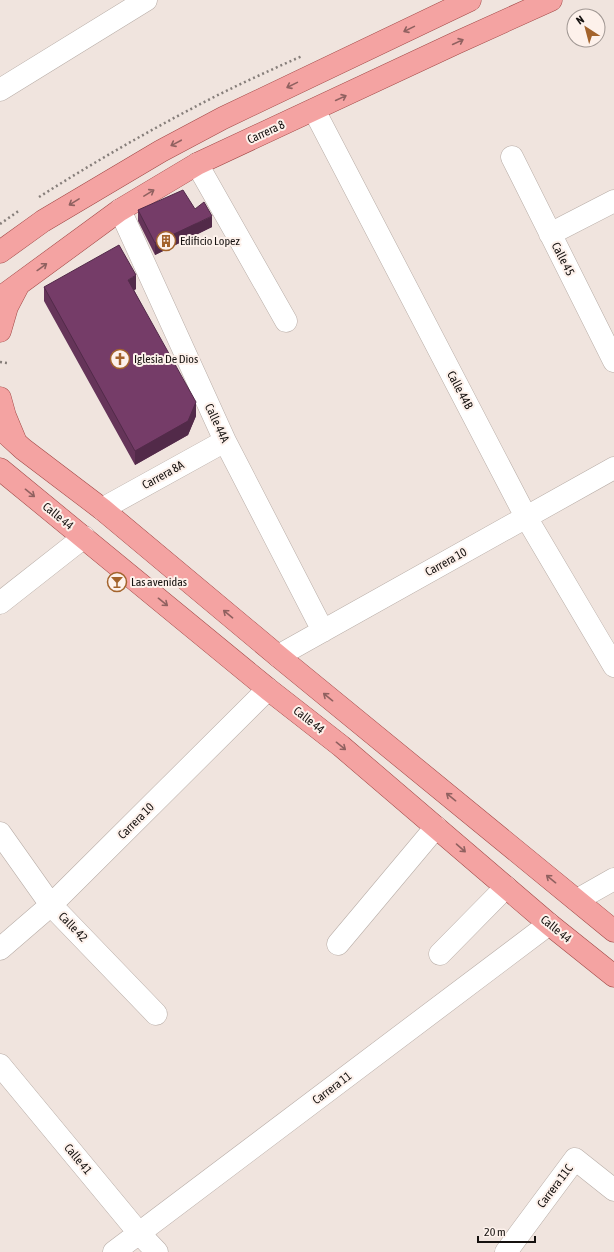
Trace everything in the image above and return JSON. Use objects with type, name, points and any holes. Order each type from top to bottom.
[{"type":"main road","points":[[0,252],[49,217],[161,151],[223,118],[470,0]]},
{"type":"main road","name":"Carrera 8","points":[[0,298],[120,210],[197,164],[551,0]]},
{"type":"main road","points":[[0,332],[7,307],[20,283]]},
{"type":"main road","points":[[0,398],[5,416],[16,443]]},
{"type":"main road","points":[[0,428],[16,443],[102,509],[278,656],[614,931]]},
{"type":"main road","name":"Calle 44","points":[[0,469],[268,689],[341,746],[549,924],[614,976]]},
{"type":"street","points":[[0,90],[146,0]]},
{"type":"street","name":"Calle 44B","points":[[314,110],[526,517],[614,666]]},
{"type":"street","name":"Calle 45","points":[[512,156],[614,361]]},
{"type":"street","points":[[197,164],[286,321]]},
{"type":"street","points":[[550,234],[614,201]]},
{"type":"street","name":"Calle 44A","points":[[120,210],[225,441],[323,631]]},
{"type":"street","name":"Carrera 8A","points":[[102,509],[225,441]]},
{"type":"street","name":"Carrera 10","points":[[278,656],[614,468]]},
{"type":"street","points":[[0,603],[84,538]]},
{"type":"street","name":"Carrera 10","points":[[0,949],[51,904],[268,689]]},
{"type":"street","points":[[338,944],[436,827]]},
{"type":"street","name":"Calle 42","points":[[0,832],[51,904],[156,1014]]},
{"type":"street","points":[[577,900],[614,879]]},
{"type":"street","points":[[440,954],[506,886]]},
{"type":"street","name":"Carrera 11","points":[[114,1252],[549,924]]},
{"type":"street","name":"Calle 41","points":[[0,1065],[139,1233],[157,1252]]},
{"type":"street","name":"Carrera 11C","points":[[506,1252],[575,1159],[614,1190]]},
{"type":"path","points":[[0,362],[7,363]]},
{"type":"building","name":"Edificio Lopez","points":[[183,190],[195,209],[204,202],[212,216],[155,243],[138,210]]},
{"type":"building","name":"Iglesia De Dios","points":[[119,245],[136,275],[128,280],[196,402],[188,421],[135,451],[44,287]]},
{"type":"place","name":"Edificio Lopez","points":[[166,241]]},
{"type":"place","name":"Iglesia De Dios","points":[[120,359]]},
{"type":"place","name":"Las avenidas","points":[[117,582]]}]
